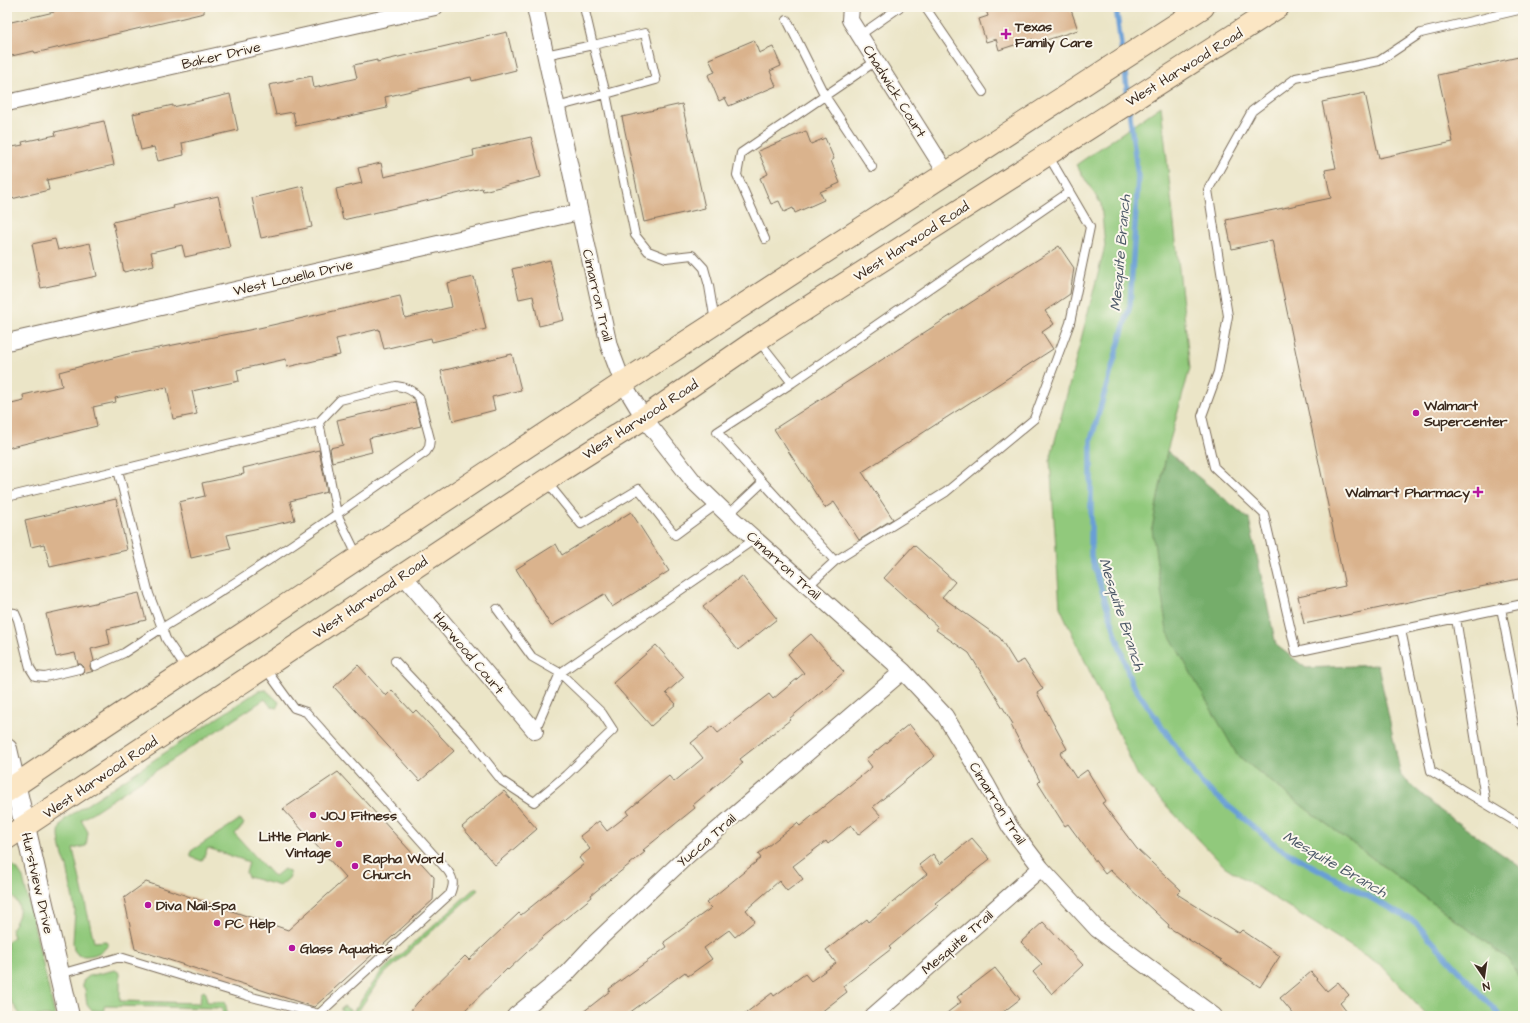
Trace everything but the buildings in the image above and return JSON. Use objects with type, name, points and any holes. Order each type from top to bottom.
[{"type":"main road","points":[[11,789],[624,383],[1203,7]]},
{"type":"main road","name":"West Harwood Road","points":[[7,838],[546,480],[644,418],[757,340],[1278,7]]},
{"type":"street","name":"Baker Drive","points":[[7,103],[435,7]]},
{"type":"street","name":"Cimarron Trail","points":[[535,7],[609,346],[624,383],[644,418],[694,482],[728,515],[903,671],[945,716],[987,785],[1010,827],[1040,868],[1097,928],[1214,1016]]},
{"type":"street","name":"Chadwick Court","points":[[851,7],[850,20],[947,174]]},
{"type":"street","name":"West Louella Drive","points":[[7,342],[579,212]]},
{"type":"street","name":"Harwood Court","points":[[403,575],[534,730]]},
{"type":"street","name":"Yucca Trail","points":[[515,1016],[566,974],[597,941],[688,855],[903,671]]},
{"type":"street","name":"Hurstview Drive","points":[[7,749],[11,789],[25,826],[69,1016]]},
{"type":"street","name":"Mesquite Trail","points":[[873,1016],[1040,868]]},
{"type":"lane","points":[[584,7],[606,94],[636,235],[648,251],[666,258],[692,255],[704,268],[709,286],[715,324]]},
{"type":"lane","points":[[860,35],[900,7]]},
{"type":"lane","points":[[925,7],[983,92]]},
{"type":"lane","points":[[1523,9],[1420,34],[1379,61],[1296,78],[1252,111],[1208,190],[1228,316],[1218,372],[1202,416],[1214,467],[1264,514],[1296,652],[1523,604]]},
{"type":"lane","points":[[787,20],[825,96],[872,167]]},
{"type":"lane","points":[[545,55],[645,33],[656,80],[556,107]]},
{"type":"lane","points":[[765,239],[736,175],[741,153],[876,61]]},
{"type":"lane","points":[[808,586],[835,561],[946,492],[1034,419],[1070,323],[1090,227],[1047,154]]},
{"type":"lane","points":[[835,561],[717,432],[792,383],[1069,192]]},
{"type":"lane","points":[[757,340],[792,383]]},
{"type":"lane","points":[[7,497],[319,422],[340,400],[396,386],[405,387],[419,397],[430,439],[429,447],[426,452],[337,514],[124,654],[95,666]]},
{"type":"lane","points":[[319,422],[337,514],[358,558]]},
{"type":"lane","points":[[118,470],[149,594],[166,639],[187,671]]},
{"type":"lane","points":[[546,480],[581,524],[639,489],[675,536],[717,504]]},
{"type":"lane","points":[[728,515],[763,482]]},
{"type":"lane","points":[[534,730],[560,673],[755,539]]},
{"type":"lane","points":[[1501,608],[1523,723]]},
{"type":"lane","points":[[395,661],[471,742],[502,781],[534,802],[566,775],[613,730],[602,713],[560,673],[532,657],[497,609]]},
{"type":"lane","points":[[7,612],[15,613],[30,668],[35,676],[45,677],[79,670]]},
{"type":"lane","points":[[1456,618],[1486,804]]},
{"type":"lane","points":[[1401,630],[1431,771],[1523,826]]},
{"type":"lane","points":[[59,974],[120,957],[248,996],[319,1014],[450,894],[454,886],[453,878],[448,871],[306,712],[294,708],[264,668]]},
{"type":"green space","points":[[1161,106],[1190,368],[1167,451],[1152,529],[1237,755],[1309,811],[1507,958],[1523,982],[1523,1016],[1428,1016],[1382,966],[1224,866],[1138,776],[1060,607],[1050,460],[1105,246],[1101,204],[1076,165]]},
{"type":"green space","points":[[1167,451],[1249,519],[1276,645],[1306,668],[1378,665],[1401,776],[1441,811],[1523,869],[1523,982],[1507,958],[1309,811],[1237,755],[1167,631],[1152,529]]},
{"type":"green space","points":[[266,690],[279,702],[277,708],[271,707],[265,699],[81,820],[88,832],[86,846],[73,849],[94,942],[106,941],[108,945],[99,953],[86,956],[78,955],[74,950],[73,942],[75,911],[67,866],[60,846],[59,837],[60,828],[65,819],[258,691]]},
{"type":"green space","points":[[241,820],[244,824],[235,834],[274,877],[284,869],[289,872],[290,877],[280,886],[248,877],[246,873],[249,862],[208,848],[202,861],[191,857],[191,851]]},
{"type":"green space","points":[[7,863],[17,869],[23,878],[55,1016],[21,1016],[7,995],[7,942],[14,937],[11,929],[19,915],[19,910],[16,901],[7,893]]},
{"type":"green space","points":[[476,887],[479,889],[382,976],[355,1016],[347,1016],[341,1011],[341,1008],[344,1006],[353,1012],[381,972]]},
{"type":"green space","points":[[115,970],[120,973],[120,1001],[200,1003],[201,993],[204,991],[206,993],[207,1002],[225,1002],[228,1016],[223,1016],[222,1008],[104,1006],[104,1011],[91,1010],[87,1005],[83,981],[89,976]]},
{"type":"waterway","name":"Mesquite Branch","points":[[1116,7],[1122,53]]},
{"type":"waterway","name":"Mesquite Branch","points":[[1124,65],[1128,96]]},
{"type":"waterway","name":"Mesquite Branch","points":[[1129,109],[1138,177],[1130,305],[1091,440],[1091,556],[1131,682],[1202,784],[1279,848],[1415,922],[1500,1016]]},
{"type":"place","name":"Texas Family Care","points":[[1006,34]]},
{"type":"place","name":"Walmart Supercenter","points":[[1416,413]]},
{"type":"place","name":"Walmart Pharmacy","points":[[1478,492]]},
{"type":"place","name":"JOJ Fitness","points":[[313,815]]},
{"type":"place","name":"Little Plank Vintage","points":[[339,844]]},
{"type":"place","name":"Rapha Word Church","points":[[355,866]]},
{"type":"place","name":"Diva Nail-Spa","points":[[148,905]]},
{"type":"place","name":"PC Help","points":[[217,923]]},
{"type":"place","name":"Glass Aquatics","points":[[292,948]]}]
